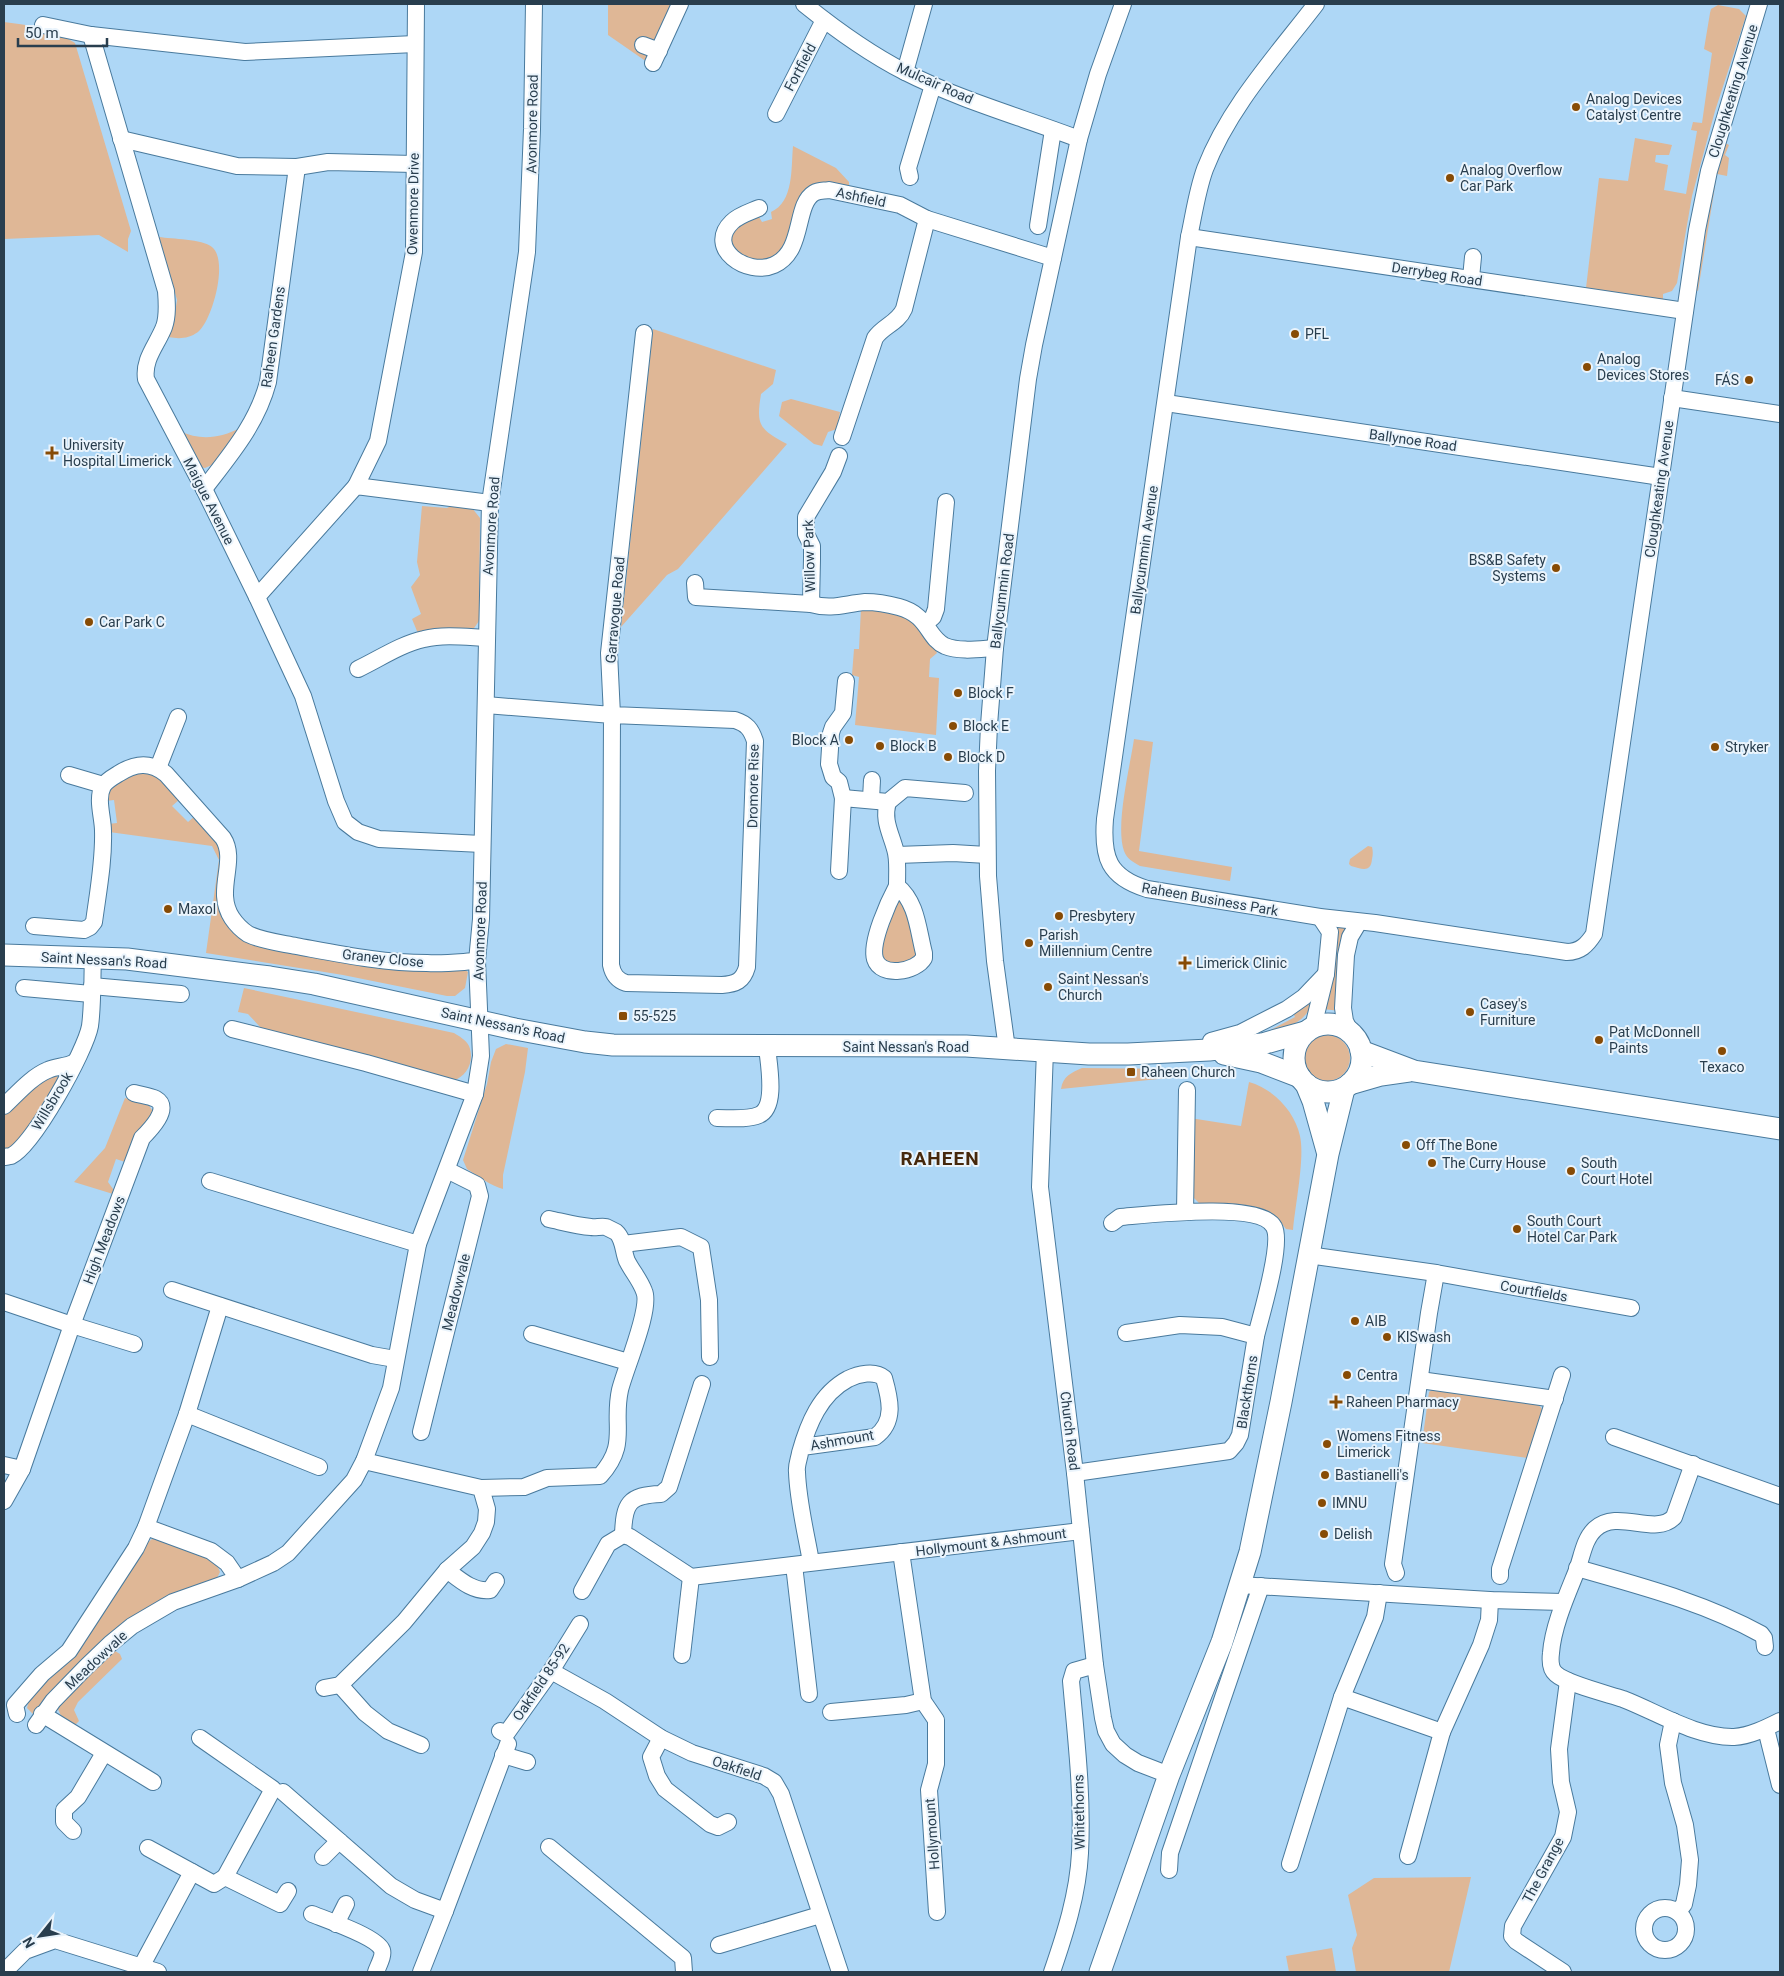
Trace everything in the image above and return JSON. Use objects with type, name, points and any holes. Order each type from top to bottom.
[{"type":"main road","name":"Saint Nessan's Road","points":[[4,955],[93,957],[172,963],[270,977],[314,984],[584,1042],[613,1045],[966,1046],[1089,1054],[1209,1050]]},
{"type":"main road","points":[[1100,1972],[1169,1775],[1222,1642],[1252,1542],[1281,1402],[1328,1154],[1347,1086],[1360,1071],[1362,1058],[1357,1040],[1351,1033],[1335,1024],[1322,1024],[1309,1030],[1262,1044],[1209,1050]]},
{"type":"main road","points":[[1309,1030],[1298,1042],[1294,1050],[1294,1060],[1313,1101],[1328,1154]]},
{"type":"main road","points":[[1209,1050],[1261,1062],[1303,1081],[1312,1089],[1325,1092],[1336,1092],[1347,1086],[1381,1075],[1414,1071]]},
{"type":"main road","points":[[1361,1051],[1414,1071],[1780,1129]]},
{"type":"street","name":"Owenmore Drive","points":[[257,597],[356,486],[378,441],[414,252],[416,4]]},
{"type":"street","name":"Avonmore Road","points":[[480,1021],[476,961],[481,919],[490,503],[527,252],[532,129],[534,4]]},
{"type":"street","points":[[643,45],[656,57],[680,4]]},
{"type":"street","name":"Mulcair Road","points":[[804,4],[858,45],[905,72],[1079,139]]},
{"type":"street","points":[[905,72],[924,4]]},
{"type":"street","points":[[1079,139],[1098,74],[1123,4]]},
{"type":"street","name":"Ballycummin Avenue","points":[[1110,863],[1105,853],[1103,841],[1105,819],[1189,237],[1202,180],[1221,136],[1242,99],[1316,4]]},
{"type":"street","name":"Cloughkeating Avenue","points":[[1555,951],[1573,952],[1579,950],[1587,944],[1594,934],[1697,230],[1709,171],[1759,4]]},
{"type":"street","name":"Fortfield","points":[[776,114],[824,20]]},
{"type":"street","points":[[43,25],[91,35],[245,52],[415,44]]},
{"type":"street","points":[[91,35],[121,139],[238,166],[297,167],[328,162],[414,164]]},
{"type":"street","points":[[910,177],[908,168],[932,84]]},
{"type":"street","points":[[1038,226],[1053,130]]},
{"type":"street","name":"Maigue Avenue","points":[[121,139],[166,291],[168,309],[165,326],[144,369],[146,379],[204,489],[303,696],[336,801],[345,822],[358,832],[378,839],[482,844]]},
{"type":"street","name":"Ballycummin Road","points":[[1007,1049],[995,961],[987,855],[989,724],[995,648],[1028,379],[1079,139]]},
{"type":"street","name":"Raheen Gardens","points":[[204,489],[248,429],[263,402],[268,382],[297,167]]},
{"type":"street","name":"Ashfield","points":[[759,208],[732,221],[726,229],[724,236],[724,246],[728,255],[735,262],[746,266],[761,267],[774,265],[784,258],[797,238],[805,204],[818,191],[829,190],[900,205],[927,218],[1053,258]]},
{"type":"street","points":[[842,437],[875,338],[882,329],[896,320],[904,309],[927,218]]},
{"type":"street","name":"Derrybeg Road","points":[[1189,237],[1685,311]]},
{"type":"street","points":[[1471,278],[1474,257]]},
{"type":"street","name":"Garravogue Road","points":[[616,977],[611,965],[612,715],[608,653],[644,334]]},
{"type":"street","points":[[1672,398],[1780,414]]},
{"type":"street","name":"Ballynoe Road","points":[[1166,403],[1661,477]]},
{"type":"street","name":"Willow Park","points":[[811,604],[812,546],[806,534],[806,516],[833,472],[839,456]]},
{"type":"street","points":[[356,486],[490,503]]},
{"type":"street","points":[[926,623],[933,617],[936,608],[946,502]]},
{"type":"street","name":"Willow Park","points":[[695,583],[696,597],[811,604],[829,608],[876,602],[911,611],[926,623],[943,645],[955,649],[995,648]]},
{"type":"street","points":[[358,669],[407,645],[424,639],[439,637],[486,638]]},
{"type":"street","points":[[839,871],[843,798],[839,782],[833,777],[828,764],[831,733],[833,727],[844,714],[846,681]]},
{"type":"street","name":"Dromore Rise","points":[[486,705],[612,715],[735,720],[744,723],[752,731],[755,741],[747,967],[745,975],[740,981],[722,985],[626,983],[616,977]]},
{"type":"street","points":[[34,926],[84,930],[94,922],[104,847],[100,798],[103,785],[128,767],[139,764],[158,768],[178,717]]},
{"type":"street","name":"Graney Close","points":[[158,768],[186,795],[228,845],[224,893],[226,905],[232,918],[250,934],[291,945],[366,960],[428,964],[476,961]]},
{"type":"street","points":[[69,775],[103,785]]},
{"type":"street","points":[[871,800],[872,780]]},
{"type":"street","points":[[897,886],[905,892],[912,904],[924,958],[922,962],[915,966],[892,971],[880,967],[875,960],[875,944],[890,899],[897,886],[896,854],[887,825],[885,811],[888,802],[905,788],[965,793]]},
{"type":"street","points":[[843,798],[888,802]]},
{"type":"street","points":[[896,854],[953,853],[987,855]]},
{"type":"street","name":"Raheen Business Park","points":[[1110,863],[1124,879],[1146,890],[1555,951]]},
{"type":"street","points":[[1309,1030],[1326,974],[1330,932],[1320,917]]},
{"type":"street","points":[[1351,1033],[1345,1021],[1343,1008],[1346,955],[1350,937],[1359,922]]},
{"type":"street","name":"Willsbrook","points":[[4,1157],[11,1156],[17,1152],[44,1119],[82,1047],[90,1026],[93,957]]},
{"type":"street","points":[[1178,1052],[1240,1033],[1286,1010],[1304,997],[1326,974]]},
{"type":"street","points":[[24,988],[181,994]]},
{"type":"street","name":"Meadowvale","points":[[153,1782],[104,1753],[39,1720],[86,1667],[132,1626],[173,1602],[238,1579],[273,1563],[288,1553],[354,1480],[364,1461],[391,1388],[418,1244],[475,1094],[481,1056],[480,1021]]},
{"type":"street","points":[[232,1029],[373,1065],[475,1094]]},
{"type":"street","points":[[717,1118],[750,1118],[761,1114],[768,1108],[771,1099],[767,1046]]},
{"type":"street","name":"Church Road","points":[[1045,1050],[1040,1187],[1075,1473],[1095,1665],[1106,1731],[1113,1744],[1125,1755],[1138,1763],[1169,1775]]},
{"type":"street","name":"Willsbrook","points":[[4,1106],[44,1072],[75,1062]]},
{"type":"street","points":[[1184,1212],[1187,1090]]},
{"type":"street","name":"High Meadows","points":[[4,1501],[22,1469],[72,1325],[142,1138],[153,1128],[158,1120],[162,1106],[155,1098],[134,1093]]},
{"type":"street","name":"Meadowvale","points":[[421,1432],[480,1196],[477,1185],[447,1170]]},
{"type":"street","points":[[210,1181],[418,1244]]},
{"type":"street","points":[[1112,1223],[1120,1218],[1184,1212],[1238,1213],[1269,1222],[1274,1227],[1277,1246],[1256,1336]]},
{"type":"street","points":[[364,1461],[481,1488],[524,1487],[547,1478],[600,1476],[609,1466],[618,1445],[617,1412],[620,1391],[637,1337],[646,1300],[644,1290],[626,1258],[623,1244],[616,1232],[606,1227],[591,1227],[549,1219]]},
{"type":"street","points":[[623,1244],[681,1237],[701,1247],[709,1300],[710,1357]]},
{"type":"street","name":"Courtfields","points":[[1308,1255],[1436,1274],[1631,1308]]},
{"type":"street","points":[[1396,1573],[1393,1564],[1436,1274]]},
{"type":"street","points":[[172,1290],[372,1355],[395,1360]]},
{"type":"street","points":[[4,1302],[134,1344]]},
{"type":"street","name":"Meadowvale","points":[[17,1714],[15,1705],[42,1674],[69,1651],[136,1548],[146,1527],[187,1414],[220,1306]]},
{"type":"street","name":"Blackthorns","points":[[1075,1473],[1229,1451],[1236,1444],[1240,1435],[1256,1336],[1222,1327],[1180,1325],[1126,1333]]},
{"type":"street","points":[[532,1334],[628,1362]]},
{"type":"street","name":"Ashmount","points":[[802,1447],[875,1437],[881,1433],[890,1417],[889,1396],[884,1378],[873,1373],[850,1378],[832,1390],[817,1409],[807,1431],[802,1447],[796,1470],[811,1562]]},
{"type":"street","points":[[1500,1576],[1500,1569],[1562,1375]]},
{"type":"street","points":[[1420,1380],[1555,1399]]},
{"type":"street","points":[[623,1535],[624,1514],[629,1503],[636,1497],[661,1494],[669,1487],[702,1384]]},
{"type":"street","points":[[187,1414],[319,1466]]},
{"type":"street","points":[[1614,1437],[1780,1496]]},
{"type":"street","points":[[1693,1464],[1674,1517],[1669,1522],[1661,1524],[1624,1520],[1604,1524],[1595,1529],[1586,1542],[1578,1568],[1563,1602],[1551,1652],[1551,1666],[1556,1674],[1568,1681],[1623,1699],[1673,1721],[1716,1734],[1734,1737],[1766,1729],[1780,1721]]},
{"type":"street","points":[[4,1465],[22,1469]]},
{"type":"street","points":[[324,1688],[340,1685],[404,1622],[447,1570],[473,1547],[482,1533],[486,1522],[487,1508],[481,1488]]},
{"type":"street","points":[[146,1527],[211,1552],[227,1563],[238,1579]]},
{"type":"street","name":"Hollymount & Ashmount","points":[[901,1552],[1081,1531]]},
{"type":"street","points":[[582,1591],[608,1544],[623,1535],[630,1536],[691,1577],[901,1552]]},
{"type":"street","name":"Hollymount","points":[[901,1552],[923,1701],[936,1720],[936,1764],[929,1790],[937,1912]]},
{"type":"street","points":[[794,1565],[809,1694]]},
{"type":"street","points":[[1578,1568],[1666,1594],[1722,1614],[1761,1634],[1764,1638],[1765,1647]]},
{"type":"street","points":[[447,1570],[466,1584],[480,1591],[490,1590],[496,1581]]},
{"type":"street","points":[[682,1655],[691,1577]]},
{"type":"street","points":[[1239,1585],[1490,1600],[1563,1602]]},
{"type":"street","points":[[1169,1870],[1170,1853],[1261,1586]]},
{"type":"street","points":[[1290,1864],[1342,1697],[1375,1617],[1379,1593]]},
{"type":"street","points":[[1408,1856],[1442,1732],[1480,1645],[1489,1620],[1490,1600]]},
{"type":"street","name":"Oakfield 85-92","points":[[504,1743],[506,1734],[551,1671],[580,1624]]},
{"type":"street","name":"Whitethorns","points":[[1052,1972],[1064,1940],[1080,1855],[1080,1822],[1071,1681],[1074,1671],[1095,1665]]},
{"type":"street","name":"Oakfield","points":[[551,1671],[605,1701],[660,1738],[692,1754],[764,1776],[774,1782],[781,1794],[840,1972]]},
{"type":"street","name":"The Grange","points":[[1563,1972],[1516,1941],[1512,1936],[1512,1926],[1563,1837],[1568,1812],[1561,1782],[1559,1749],[1568,1681]]},
{"type":"street","points":[[340,1685],[365,1713],[388,1731],[421,1745]]},
{"type":"street","points":[[1342,1697],[1442,1732]]},
{"type":"street","points":[[831,1712],[906,1705],[923,1701]]},
{"type":"street","points":[[1673,1721],[1668,1745],[1673,1783],[1685,1825],[1690,1860],[1684,1904],[1678,1912]]},
{"type":"street","points":[[1766,1729],[1780,1785]]},
{"type":"street","points":[[148,1848],[214,1884],[226,1877],[273,1789],[200,1738]]},
{"type":"street","points":[[660,1738],[652,1757],[657,1776],[665,1789],[710,1824],[718,1827],[728,1822]]},
{"type":"street","points":[[421,1972],[504,1743],[526,1762]]},
{"type":"street","points":[[72,1831],[64,1822],[64,1810],[78,1797],[104,1753]]},
{"type":"street","points":[[283,1792],[391,1886],[415,1900],[444,1911]]},
{"type":"street","points":[[323,1857],[339,1840]]},
{"type":"street","points":[[549,1847],[684,1958],[684,1972]]},
{"type":"street","points":[[140,1967],[192,1872]]},
{"type":"street","points":[[226,1877],[280,1904],[288,1891]]},
{"type":"street","points":[[336,1924],[346,1904]]},
{"type":"street","points":[[312,1914],[372,1940],[381,1948],[382,1954],[376,1972]]},
{"type":"street","points":[[719,1945],[820,1915]]},
{"type":"street","points":[[4,1972],[25,1951],[55,1940],[158,1972]]},
{"type":"shaded area","points":[[608,4],[674,4],[656,40],[652,41],[647,54],[647,62],[608,35]]},
{"type":"shaded area","points":[[1718,5],[1739,9],[1746,16],[1715,111],[1692,196],[1677,283],[1672,291],[1663,294],[1663,299],[1650,299],[1586,288],[1599,178],[1628,181],[1635,138],[1672,145],[1669,155],[1656,155],[1655,162],[1668,165],[1664,190],[1686,194],[1697,131],[1691,130],[1693,122],[1702,123],[1712,53],[1704,49],[1710,13],[1711,9]]},
{"type":"shaded area","points":[[4,22],[32,26],[49,31],[75,43],[131,231],[128,239],[128,252],[99,235],[4,239]]},
{"type":"shaded area","points":[[1724,142],[1729,145],[1725,155],[1729,158],[1727,176],[1717,174],[1698,291],[1696,290],[1716,172]]},
{"type":"shaded area","points":[[793,146],[836,168],[849,182],[849,188],[824,183],[790,241],[774,258],[754,262],[734,254],[730,235],[735,227],[755,216],[759,217],[762,222],[772,219],[771,212],[784,201],[790,183]]},
{"type":"shaded area","points":[[159,237],[201,242],[212,247],[217,254],[219,277],[213,304],[203,326],[198,332],[187,337],[168,337],[174,319],[177,300]]},
{"type":"shaded area","points":[[653,329],[776,370],[773,384],[761,394],[759,413],[765,430],[787,444],[678,569],[667,575],[621,627]]},
{"type":"shaded area","points":[[791,399],[840,412],[837,429],[828,432],[822,446],[814,444],[779,416],[782,402]]},
{"type":"shaded area","points":[[240,428],[214,464],[205,468],[200,467],[180,431],[195,436],[210,437]]},
{"type":"shaded area","points":[[455,504],[472,508],[480,518],[479,621],[472,631],[419,636],[412,619],[421,614],[411,587],[420,575],[417,562],[422,506],[447,508]]},
{"type":"shaded area","points":[[861,608],[912,616],[933,644],[937,653],[930,659],[929,677],[939,678],[936,735],[855,725],[859,677],[852,675],[854,649],[859,649]]},
{"type":"shaded area","points":[[1134,739],[1153,742],[1139,851],[1232,867],[1230,881],[1140,866],[1127,856],[1124,851],[1121,826]]},
{"type":"shaded area","points":[[130,772],[152,772],[180,799],[172,806],[188,822],[196,815],[220,842],[227,921],[380,967],[400,970],[464,969],[468,972],[465,988],[455,996],[447,996],[343,975],[206,953],[219,860],[212,846],[109,832],[108,824],[117,823],[114,800],[106,801],[106,793]]},
{"type":"shaded area","points":[[1368,846],[1372,847],[1373,852],[1370,866],[1365,869],[1351,866],[1349,864],[1350,859]]},
{"type":"shaded area","points":[[897,899],[904,900],[919,954],[904,965],[881,961],[885,924]]},
{"type":"shaded area","points":[[1336,925],[1345,926],[1339,965],[1340,1011],[1323,1009]]},
{"type":"shaded area","points":[[244,988],[454,1033],[469,1046],[471,1052],[470,1062],[466,1072],[453,1081],[272,1035],[273,1031],[261,1028],[248,1014],[238,1012]]},
{"type":"shaded area","points":[[1316,992],[1313,1002],[1304,1017],[1284,1028],[1265,1033],[1295,1017],[1293,1013]]},
{"type":"shaded area","points":[[1327,1035],[1340,1039],[1346,1045],[1350,1058],[1346,1071],[1340,1077],[1327,1081],[1314,1077],[1308,1071],[1304,1058],[1308,1045],[1314,1039]]},
{"type":"shaded area","points":[[506,1044],[528,1048],[525,1072],[503,1175],[503,1189],[489,1183],[467,1169],[463,1160],[487,1084],[491,1062],[496,1049]]},
{"type":"shaded area","points":[[1082,1068],[1178,1069],[1178,1077],[1061,1089],[1066,1078],[1071,1073]]},
{"type":"shaded area","points":[[57,1074],[59,1081],[20,1143],[4,1150],[4,1113],[44,1077]]},
{"type":"shaded area","points":[[1249,1082],[1267,1090],[1282,1103],[1293,1118],[1300,1136],[1301,1157],[1293,1230],[1286,1229],[1278,1220],[1258,1209],[1201,1205],[1192,1196],[1190,1118],[1241,1126]]},
{"type":"shaded area","points":[[125,1098],[148,1104],[152,1110],[152,1117],[128,1163],[116,1159],[108,1182],[113,1189],[113,1194],[74,1182],[105,1148]]},
{"type":"shaded area","points":[[1433,1389],[1536,1402],[1543,1410],[1527,1458],[1422,1443],[1429,1392]]},
{"type":"shaded area","points":[[159,1538],[215,1560],[220,1572],[217,1578],[161,1600],[34,1715],[27,1708],[30,1697],[145,1545],[152,1539]]},
{"type":"shaded area","points":[[115,1651],[120,1654],[122,1659],[78,1702],[74,1710],[79,1721],[74,1726],[62,1718],[57,1707],[110,1652]]},
{"type":"shaded area","points":[[1471,1877],[1449,1972],[1356,1972],[1352,1948],[1357,1935],[1348,1895],[1374,1878]]},
{"type":"shaded area","points":[[1332,1948],[1336,1972],[1289,1972],[1286,1956]]},
{"type":"place","name":"Analog Devices Catalyst Centre","points":[[1576,107]]},
{"type":"place","name":"Analog Overflow Car Park","points":[[1450,178]]},
{"type":"place","name":"PFL","points":[[1295,334]]},
{"type":"place","name":"Analog Devices Stores","points":[[1587,367]]},
{"type":"place","name":"FÁS","points":[[1749,380]]},
{"type":"place","name":"University Hospital Limerick","points":[[52,453]]},
{"type":"place","name":"BS&B Safety Systems","points":[[1556,568]]},
{"type":"place","name":"Car Park C","points":[[89,622]]},
{"type":"place","name":"Block F","points":[[958,693]]},
{"type":"place","name":"Block E","points":[[953,726]]},
{"type":"place","name":"Block A","points":[[849,740]]},
{"type":"place","name":"Block B","points":[[880,746]]},
{"type":"place","name":"Stryker","points":[[1715,747]]},
{"type":"place","name":"Block D","points":[[948,757]]},
{"type":"place","name":"Maxol","points":[[168,909]]},
{"type":"place","name":"Presbytery","points":[[1059,916]]},
{"type":"place","name":"Parish Millennium Centre","points":[[1029,943]]},
{"type":"place","name":"Limerick Clinic","points":[[1185,963]]},
{"type":"place","name":"Saint Nessan's Church","points":[[1048,987]]},
{"type":"place","name":"Casey's Furniture","points":[[1470,1012]]},
{"type":"place","name":"55-525","points":[[623,1016]]},
{"type":"place","name":"Pat McDonnell Paints","points":[[1599,1040]]},
{"type":"place","name":"Texaco","points":[[1722,1051]]},
{"type":"place","name":"Raheen Church","points":[[1131,1072]]},
{"type":"place","name":"Off The Bone","points":[[1406,1145]]},
{"type":"place","name":"The Curry House","points":[[1432,1163]]},
{"type":"place","name":"South Court Hotel","points":[[1571,1171]]},
{"type":"place","name":"South Court Hotel Car Park","points":[[1517,1229]]},
{"type":"place","name":"AIB","points":[[1355,1321]]},
{"type":"place","name":"KISwash","points":[[1387,1337]]},
{"type":"place","name":"Centra","points":[[1347,1375]]},
{"type":"place","name":"Raheen Pharmacy","points":[[1336,1402]]},
{"type":"place","name":"Womens Fitness Limerick","points":[[1327,1444]]},
{"type":"place","name":"Bastianelli's","points":[[1325,1475]]},
{"type":"place","name":"IMNU","points":[[1322,1503]]},
{"type":"place","name":"Delish","points":[[1324,1534]]},
{"type":"district","name":"RAHEEN","points":[[940,1158]]}]
